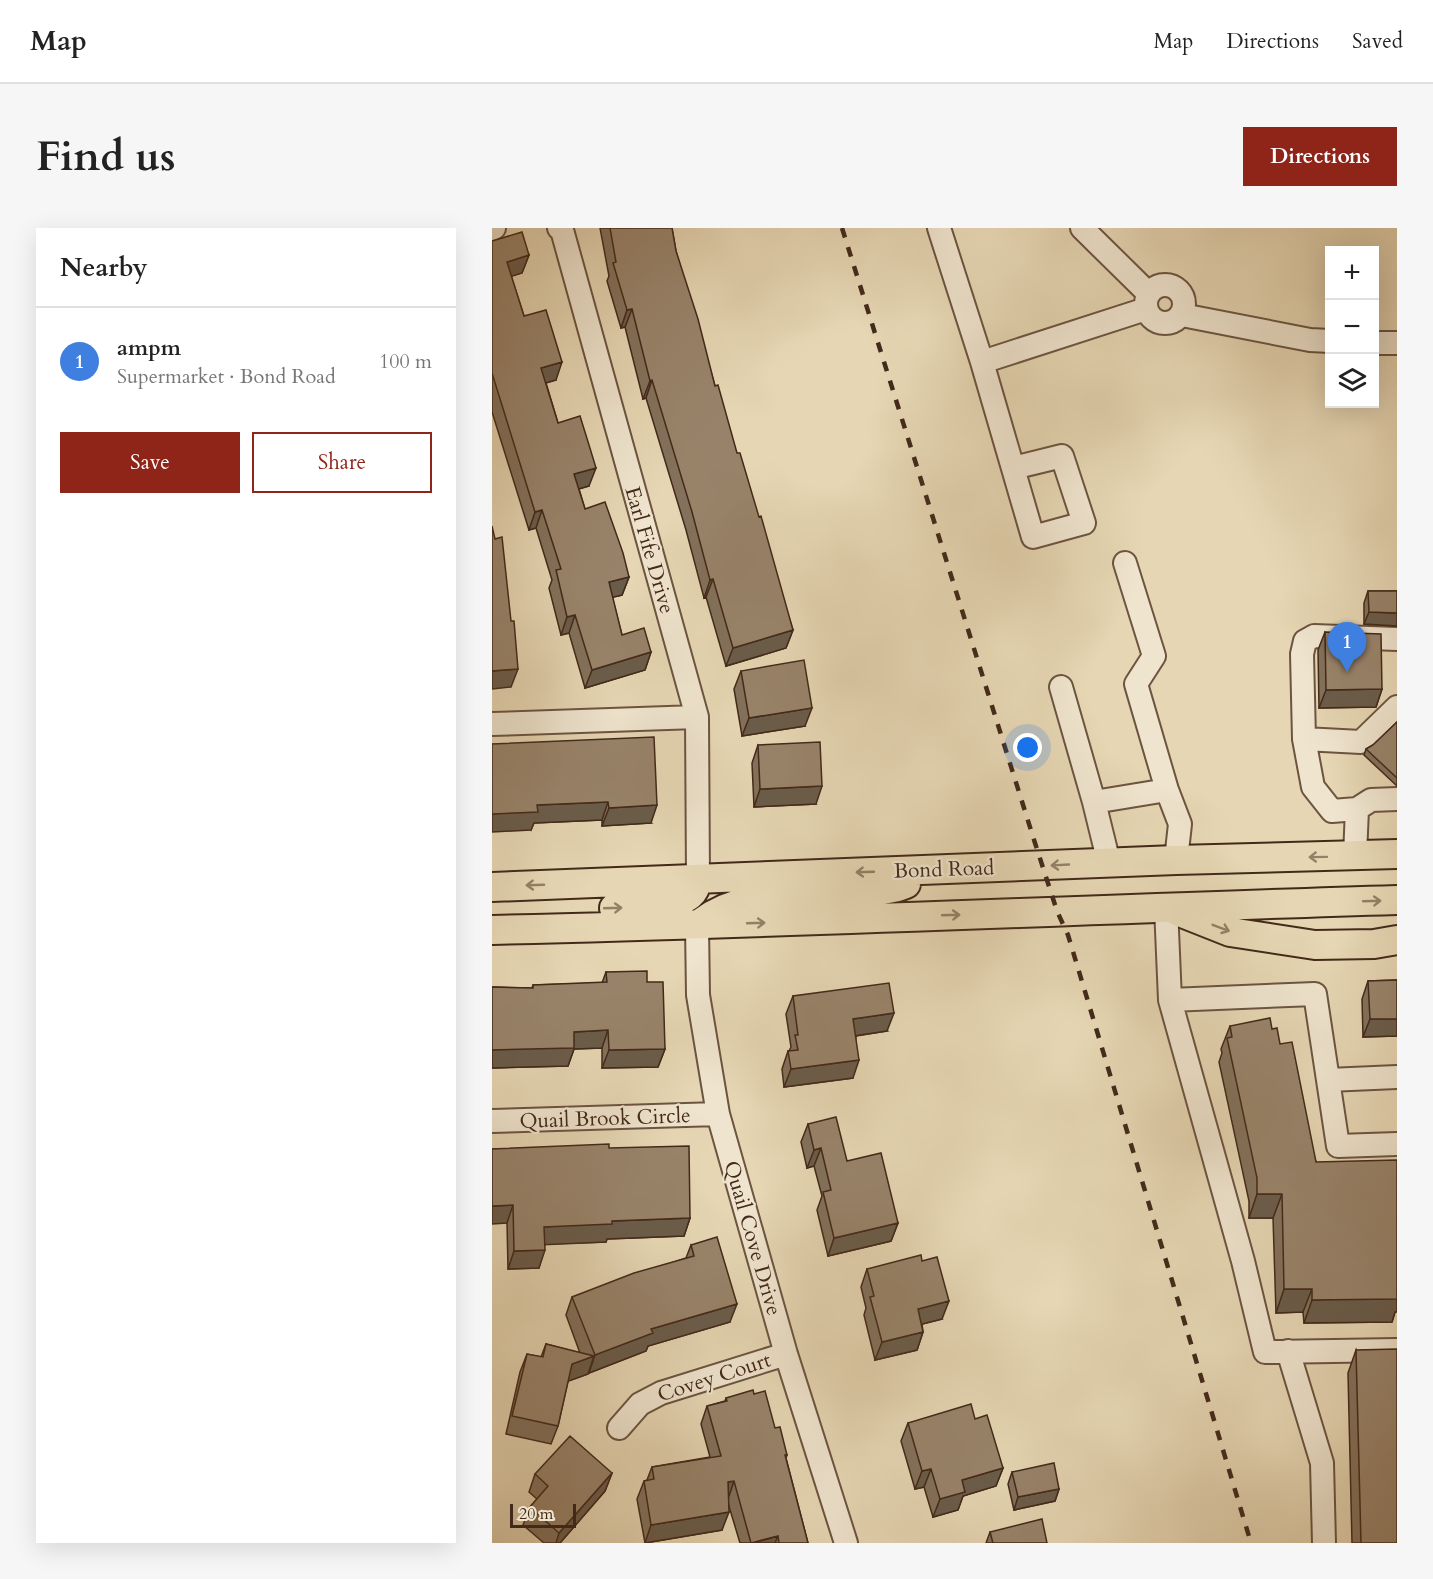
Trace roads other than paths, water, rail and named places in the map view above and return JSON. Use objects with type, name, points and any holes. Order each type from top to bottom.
[{"type":"main road","name":"Bond Road","points":[[492,887],[1109,862],[1397,854]]},
{"type":"main road","points":[[698,926],[723,908],[736,903],[836,897],[898,887],[943,869]]},
{"type":"main road","points":[[492,913],[650,907],[678,902],[689,896],[695,889],[698,879]]},
{"type":"main road","points":[[492,930],[698,926],[1397,900]]},
{"type":"main road","points":[[1167,907],[1230,932],[1315,945],[1374,944],[1397,940]]},
{"type":"street","name":"Earl Fife Drive","points":[[559,228],[562,230],[697,717],[698,879]]},
{"type":"street","points":[[939,228],[982,362],[1033,537],[1084,523],[1062,456],[1013,468]]},
{"type":"street","points":[[982,362],[1147,301],[1161,285],[1176,288],[1185,300],[1182,315],[1170,324],[1162,324],[1149,316],[1147,301],[1082,228]]},
{"type":"street","points":[[1182,315],[1310,340],[1325,341]]},
{"type":"street","points":[[1379,343],[1397,343]]},
{"type":"street","points":[[1125,563],[1154,656],[1136,684],[1167,790],[1180,824],[1176,860]]},
{"type":"street","points":[[1397,639],[1314,636],[1305,641],[1302,654],[1304,739],[1313,787],[1332,811],[1357,809],[1371,800],[1397,799]]},
{"type":"street","points":[[1061,687],[1109,862]]},
{"type":"street","points":[[1304,739],[1361,742],[1397,707]]},
{"type":"street","points":[[492,724],[697,717]]},
{"type":"street","points":[[1094,802],[1167,790]]},
{"type":"street","points":[[1355,856],[1357,809]]},
{"type":"street","points":[[1167,907],[1170,1000],[1243,1261],[1265,1352],[1397,1350]]},
{"type":"street","name":"Quail Cove Drive","points":[[698,926],[698,995],[718,1114],[786,1354],[846,1543]]},
{"type":"street","points":[[1170,1000],[1315,994],[1338,1146],[1397,1144]]},
{"type":"street","points":[[1328,1080],[1397,1077]]},
{"type":"street","name":"Quail Brook Circle","points":[[492,1121],[718,1114]]},
{"type":"street","points":[[1288,1351],[1322,1463],[1324,1543]]},
{"type":"street","name":"Covey Court","points":[[619,1428],[640,1404],[660,1394],[786,1354]]},
{"type":"railway","points":[[842,228],[1035,843],[1057,911],[1068,935],[1251,1543]]},
{"type":"place","name":"ampm","points":[[1347,672]]}]
